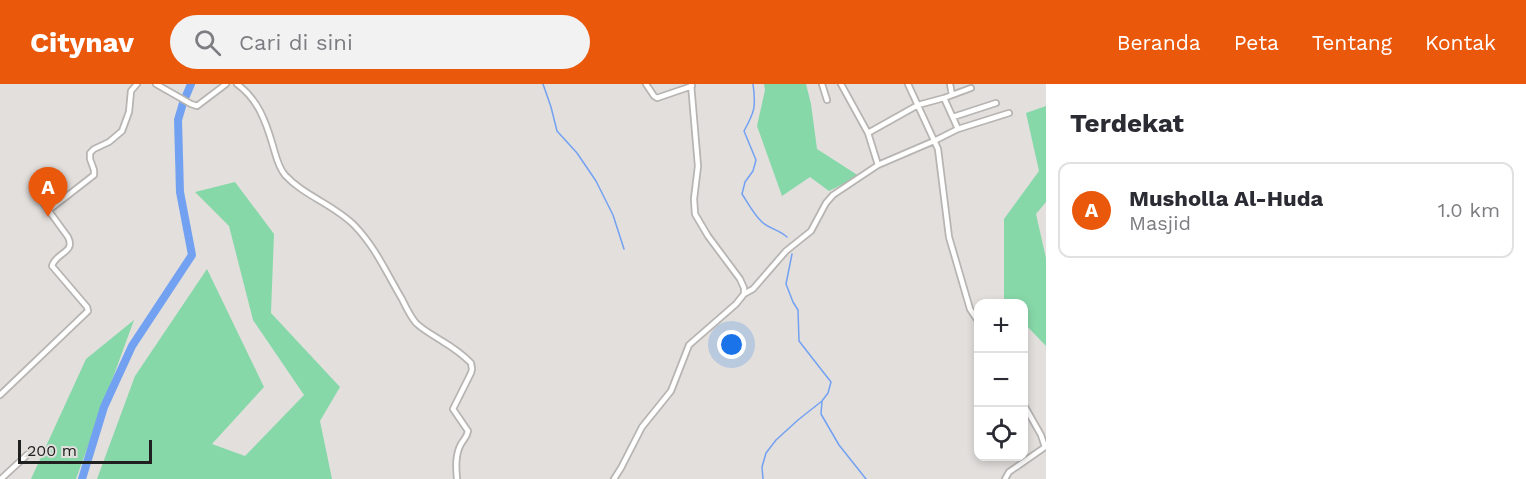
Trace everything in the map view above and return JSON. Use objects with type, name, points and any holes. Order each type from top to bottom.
[{"type":"street","points":[[49,210],[94,175],[90,153],[109,142],[122,130],[129,112],[131,90],[137,84]]},
{"type":"street","points":[[156,84],[197,106],[226,84]]},
{"type":"street","points":[[237,84],[258,107],[279,165],[286,176],[333,207],[353,224],[380,257],[415,322],[471,363],[471,373],[453,409],[468,431],[457,457],[457,479]]},
{"type":"street","points":[[646,84],[657,98],[691,85],[698,166],[694,212],[708,236],[740,279],[744,294]]},
{"type":"street","points":[[822,84],[827,100]]},
{"type":"street","points":[[841,84],[868,133],[878,165]]},
{"type":"street","points":[[908,84],[939,154],[949,237],[970,309],[974,315]]},
{"type":"street","points":[[950,84],[952,95]]},
{"type":"street","points":[[868,133],[918,105],[971,88]]},
{"type":"street","points":[[944,98],[958,129]]},
{"type":"street","points":[[953,117],[996,103]]},
{"type":"street","points":[[614,479],[642,427],[671,392],[689,345],[736,304],[744,294],[753,289],[786,251],[811,231],[826,203],[833,195],[878,165],[958,129],[1009,113]]},
{"type":"street","points":[[0,395],[88,311],[52,266],[54,260],[71,244],[33,189]]},
{"type":"street","points":[[1005,479],[1009,472],[1045,447],[1041,435],[1024,407]]},
{"type":"street","points":[[1,479],[28,454]]},
{"type":"green space","points":[[764,84],[806,84],[817,149],[859,176],[829,191],[810,177],[782,196],[757,126],[765,90]]},
{"type":"green space","points":[[1046,106],[1046,202],[1036,214],[1046,258],[1046,346],[1028,327],[1028,299],[1004,299],[1004,219],[1039,171],[1026,113]]},
{"type":"green space","points":[[235,182],[274,234],[271,313],[340,387],[320,421],[332,479],[97,479],[135,376],[207,269],[264,387],[212,444],[245,456],[304,395],[253,320],[229,226],[195,192]]},
{"type":"green space","points":[[134,320],[76,479],[31,479],[86,359]]},
{"type":"waterway","points":[[186,96],[191,84]]},
{"type":"waterway","points":[[543,84],[557,131],[577,153],[596,181],[613,215],[624,249]]},
{"type":"waterway","points":[[753,84],[754,109],[744,131],[756,160],[742,194],[762,222],[787,237]]},
{"type":"waterway","points":[[82,479],[104,407],[132,346],[192,255],[180,192],[178,120],[183,103]]},
{"type":"waterway","points":[[763,479],[762,467],[766,453],[776,440],[822,401],[828,393],[831,382],[799,341],[798,310],[786,284],[792,254]]},
{"type":"waterway","points":[[822,401],[821,414],[839,445],[866,479]]},
{"type":"place","name":"Musholla Al-Huda","points":[[48,217]]}]
